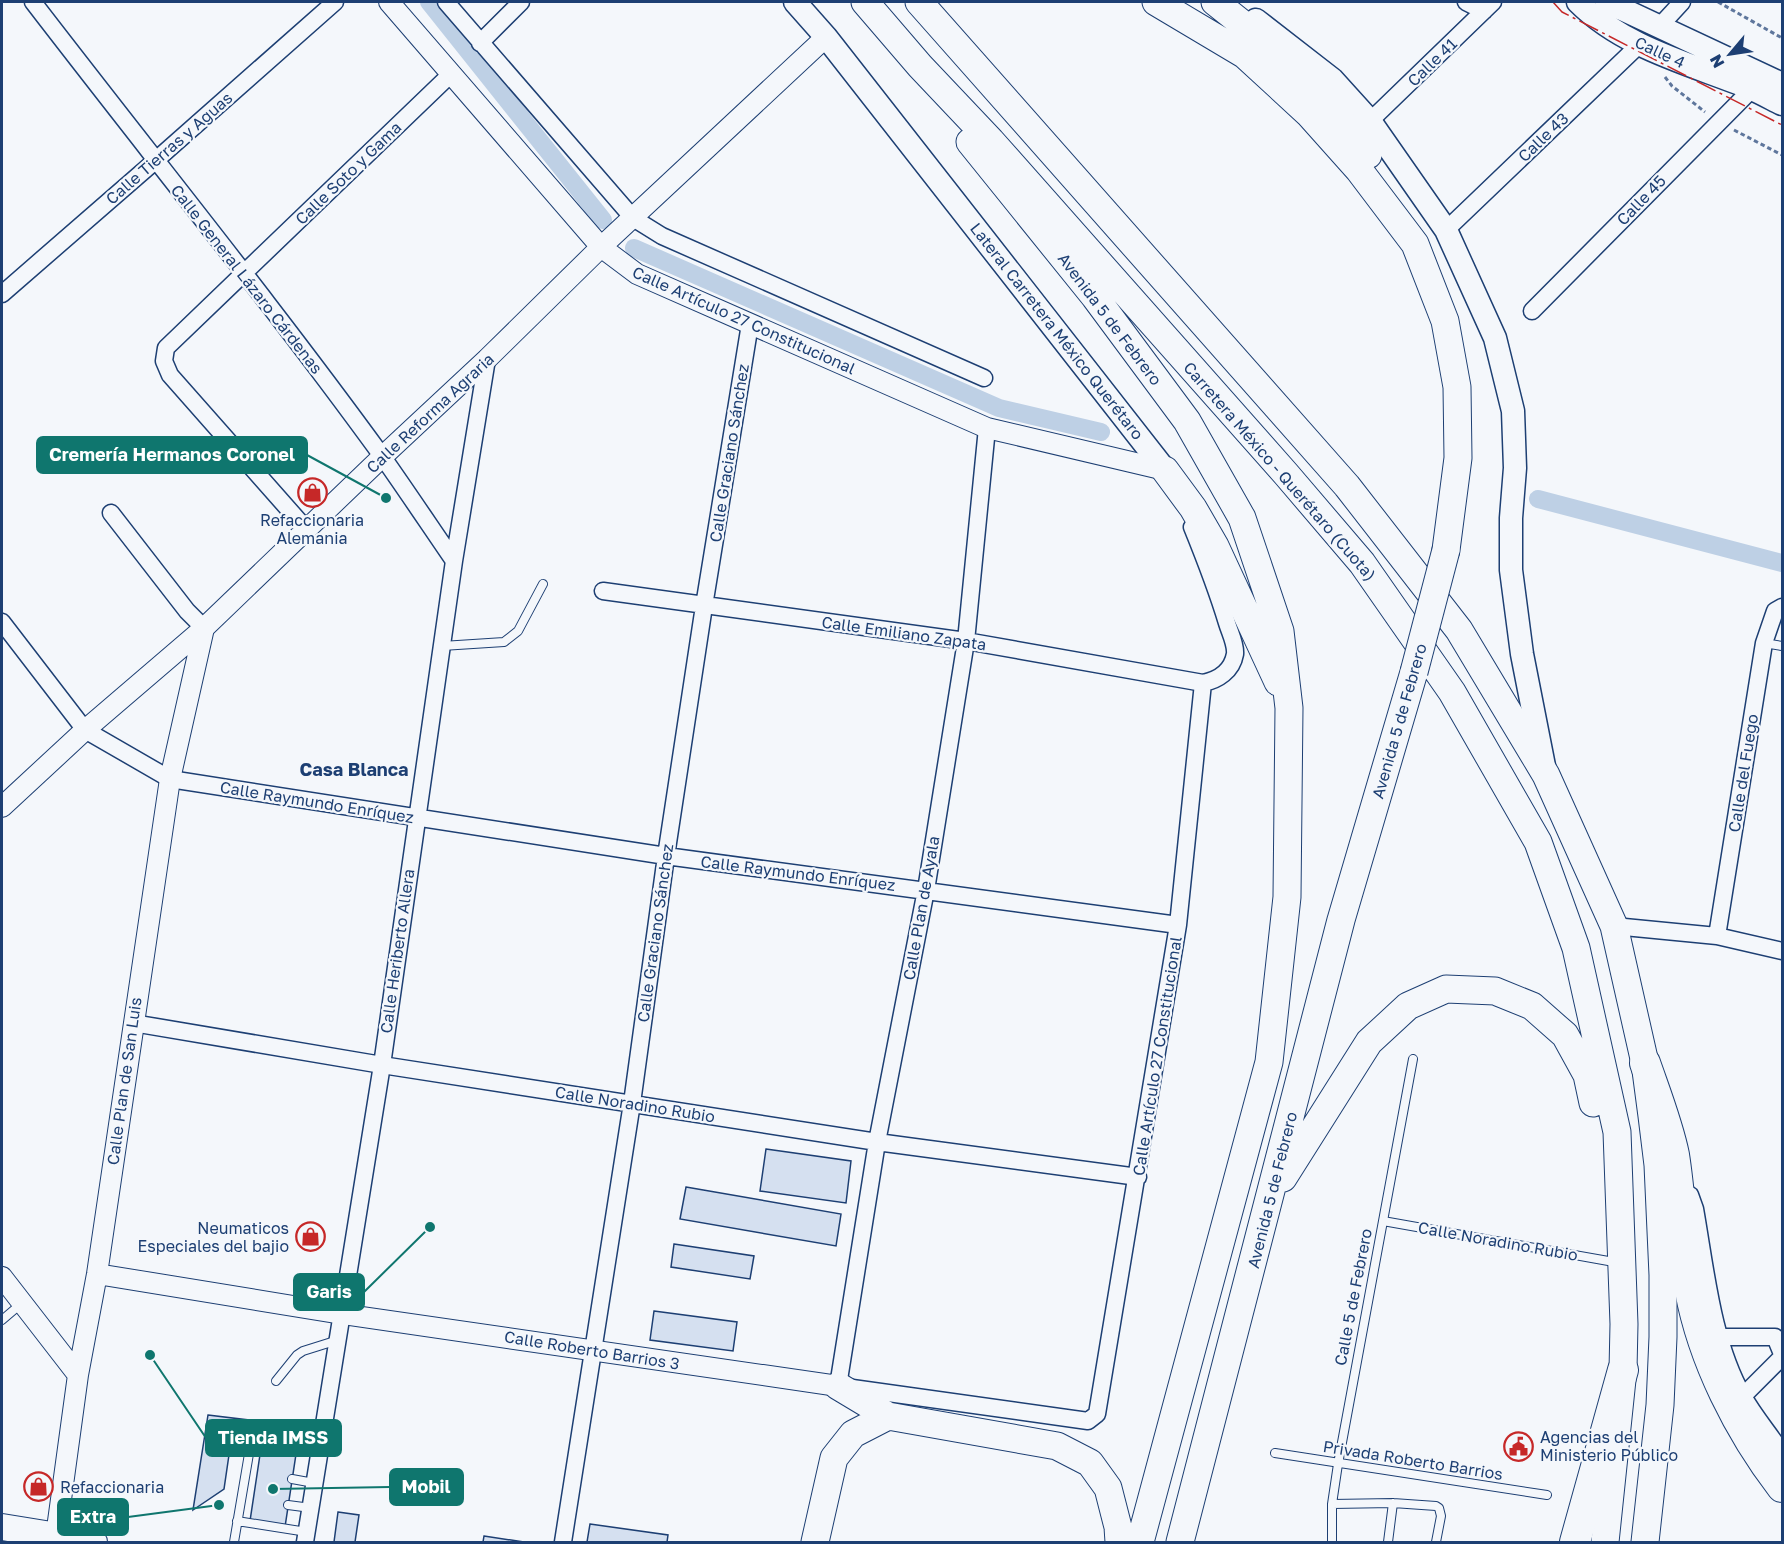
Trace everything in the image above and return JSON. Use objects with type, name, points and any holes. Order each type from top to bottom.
[{"type":"highway","name":"Carretera México - Querétaro (Cuota)","points":[[865,2],[920,66],[991,141],[1362,563],[1452,692],[1538,842],[1576,948],[1617,1132],[1624,1324],[1623,1370],[1605,1542]]},
{"type":"highway","points":[[919,2],[1347,486],[1459,630],[1546,775],[1614,926],[1646,1063],[1673,1153],[1690,1291],[1702,1335],[1719,1382],[1747,1433],[1782,1486]]},
{"type":"highway","name":"Avenida 5 de Febrero","points":[[1156,2],[1245,55],[1309,114],[1359,170],[1415,244],[1445,321],[1457,387],[1458,458],[1446,550],[1414,672],[1341,920],[1180,1542]]},
{"type":"highway","points":[[1215,2],[1254,33],[1320,94],[1368,155],[1415,244]]},
{"type":"highway","name":"Avenida 5 de Febrero","points":[[920,66],[978,154],[1095,297],[1192,431],[1242,518],[1280,631],[1289,708],[1287,897],[1269,1062],[1140,1542]]},
{"type":"highway","points":[[1165,470],[1194,508],[1215,546],[1289,708]]},
{"type":"highway","points":[[1270,1199],[1369,1042],[1377,1034],[1408,1006],[1446,989],[1495,991],[1532,1006],[1565,1035],[1587,1075],[1605,1154],[1614,1262],[1624,1324]]},
{"type":"highway","points":[[1645,1542],[1660,1405],[1664,1337],[1658,1166],[1646,1063]]},
{"type":"highway","points":[[1575,1542],[1623,1370]]},
{"type":"highway","points":[[838,1386],[888,1416],[1057,1446],[1090,1463],[1108,1488],[1118,1527],[1119,1542]]},
{"type":"highway","points":[[815,1542],[834,1458],[853,1434],[888,1416]]},
{"type":"main road","name":"Lateral Carretera México Querétaro","points":[[795,2],[826,37],[1165,470]]},
{"type":"main road","points":[[1227,2],[1252,17],[1332,79],[1370,121],[1446,230],[1495,339],[1514,411],[1515,468],[1510,570],[1522,654],[1546,775]]},
{"type":"main road","name":"Calle 4","points":[[1578,2],[1590,14],[1612,29],[1687,64],[1752,89],[1782,89]]},
{"type":"main road","name":"Calle 4","points":[[1607,2],[1782,89]]},
{"type":"main road","points":[[2,1527],[94,1542]]},
{"type":"street","name":"Calle General Lázaro Cárdenas","points":[[33,2],[244,273],[382,457],[454,561]]},
{"type":"street","name":"Calle Tierras y Aguas","points":[[2,294],[335,2]]},
{"type":"street","name":"Calle Artículo 27 Constitucional","points":[[389,2],[453,73],[601,247],[637,274],[987,428],[1165,470]]},
{"type":"street","points":[[446,2],[633,218],[662,236],[984,378]]},
{"type":"street","points":[[480,43],[521,2]]},
{"type":"street","points":[[1466,2],[1488,6]]},
{"type":"street","points":[[1659,27],[1682,2]]},
{"type":"street","name":"Calle 41","points":[[1370,121],[1488,6]]},
{"type":"street","name":"Calle Reforma Agraria","points":[[2,807],[85,730],[204,628],[488,359],[601,247],[826,37]]},
{"type":"street","name":"Calle 43","points":[[1446,230],[1641,44]]},
{"type":"street","name":"Calle Soto y Gama","points":[[306,529],[170,375],[164,361],[166,348],[453,73]]},
{"type":"street","name":"Calle 45","points":[[1532,311],[1752,89]]},
{"type":"street","name":"Calle Graciano Sánchez","points":[[563,1542],[632,1103],[704,606],[750,324]]},
{"type":"street","name":"Calle Heriberto Allera","points":[[306,1537],[382,1065],[441,646],[488,359]]},
{"type":"street","name":"Calle Plan de Ayala","points":[[838,1386],[877,1142],[926,890],[966,641],[987,428]]},
{"type":"street","name":"Lateral Carretera México Querétaro","points":[[1165,470],[1202,551],[1234,646],[1235,655],[1227,671],[1212,682],[1203,683]]},
{"type":"street","points":[[111,513],[187,611],[204,628]]},
{"type":"street","name":"Calle Emiliano Zapata","points":[[603,591],[966,641],[1203,683]]},
{"type":"street","name":"Calle del Fuego","points":[[1717,936],[1764,643],[1779,609]]},
{"type":"street","points":[[2,622],[85,730],[170,779]]},
{"type":"street","name":"Calle Plan de San Luis","points":[[56,1536],[78,1375],[97,1274],[132,1023],[170,779],[204,628]]},
{"type":"street","name":"Calle Artículo 27 Constitucional","points":[[1088,1421],[1097,1414],[1178,925],[1203,683]]},
{"type":"street","name":"Calle Raymundo Enríquez","points":[[170,779],[666,856],[1178,925]]},
{"type":"street","points":[[1614,926],[1717,936],[1782,951]]},
{"type":"street","name":"Calle Noradino Rubio","points":[[132,1023],[382,1065],[877,1142],[1138,1177]]},
{"type":"street","points":[[1673,1153],[1695,1209],[1720,1337],[1730,1367],[1743,1396],[1782,1453]]},
{"type":"street","name":"Calle Roberto Barrios 3","points":[[97,1274],[342,1314],[1088,1421]]},
{"type":"street","points":[[2,1280],[78,1375]]},
{"type":"street","points":[[1720,1337],[1779,1336],[1782,1356],[1743,1396]]},
{"type":"lane","points":[[441,646],[504,642],[512,638],[543,584]]},
{"type":"lane","points":[[1764,643],[1782,646]]},
{"type":"lane","name":"Calle 5 de Febrero","points":[[1332,1542],[1332,1504],[1338,1464],[1413,1059]]},
{"type":"lane","name":"Calle Noradino Rubio","points":[[1383,1221],[1614,1262]]},
{"type":"lane","points":[[3,1316],[22,1303]]},
{"type":"lane","points":[[276,1381],[303,1351],[338,1340]]},
{"type":"lane","points":[[234,1542],[249,1446],[254,1441],[319,1454]]},
{"type":"lane","name":"Privada Roberto Barrios","points":[[1275,1453],[1547,1495]]},
{"type":"lane","points":[[247,1470],[257,1472]]},
{"type":"lane","points":[[292,1479],[314,1482]]},
{"type":"lane","points":[[242,1497],[253,1499]]},
{"type":"lane","points":[[1388,1542],[1393,1503]]},
{"type":"lane","points":[[1332,1504],[1393,1503],[1439,1508],[1441,1516],[1436,1542]]},
{"type":"lane","points":[[288,1505],[310,1508]]},
{"type":"lane","points":[[237,1521],[306,1537]]},
{"type":"path","points":[[1718,2],[1782,38]]},
{"type":"path","points":[[1641,44],[1672,86],[1718,122],[1782,155]]},
{"type":"building","points":[[766,1149],[851,1161],[846,1203],[760,1191]]},
{"type":"building","points":[[686,1187],[841,1214],[836,1246],[680,1219]]},
{"type":"building","points":[[674,1244],[754,1256],[750,1279],[671,1267]]},
{"type":"building","points":[[654,1311],[737,1322],[733,1351],[650,1340]]},
{"type":"building","points":[[208,1415],[257,1421],[230,1448],[224,1489],[193,1510]]},
{"type":"building","points":[[261,1448],[296,1454],[285,1527],[250,1521]]},
{"type":"building","points":[[338,1512],[359,1515],[355,1542],[334,1542]]},
{"type":"building","points":[[590,1524],[668,1535],[667,1542],[587,1542]]},
{"type":"building","points":[[484,1536],[524,1542],[483,1542]]},
{"type":"waterway","points":[[429,2],[603,220]]},
{"type":"waterway","points":[[634,248],[999,408],[1101,432]]},
{"type":"waterway","points":[[1538,499],[1782,563]]},
{"type":"power","points":[[1553,2],[1562,12],[1782,125]]},
{"type":"place","name":"Refaccionaria Alemania","points":[[312,492]]},
{"type":"place","name":"Cremería Hermanos Coronel","points":[[386,498]]},
{"type":"place","name":"Garis","points":[[430,1227]]},
{"type":"place","name":"Neumaticos Especiales del bajio","points":[[310,1237]]},
{"type":"place","name":"Tienda IMSS","points":[[150,1355]]},
{"type":"place","name":"Agencias del Ministerio Público","points":[[1519,1446]]},
{"type":"place","name":"Refaccionaria","points":[[39,1487]]},
{"type":"place","name":"Mobil","points":[[273,1489]]},
{"type":"place","name":"Extra","points":[[219,1505]]},
{"type":"district","name":"Casa Blanca","points":[[354,769]]}]
